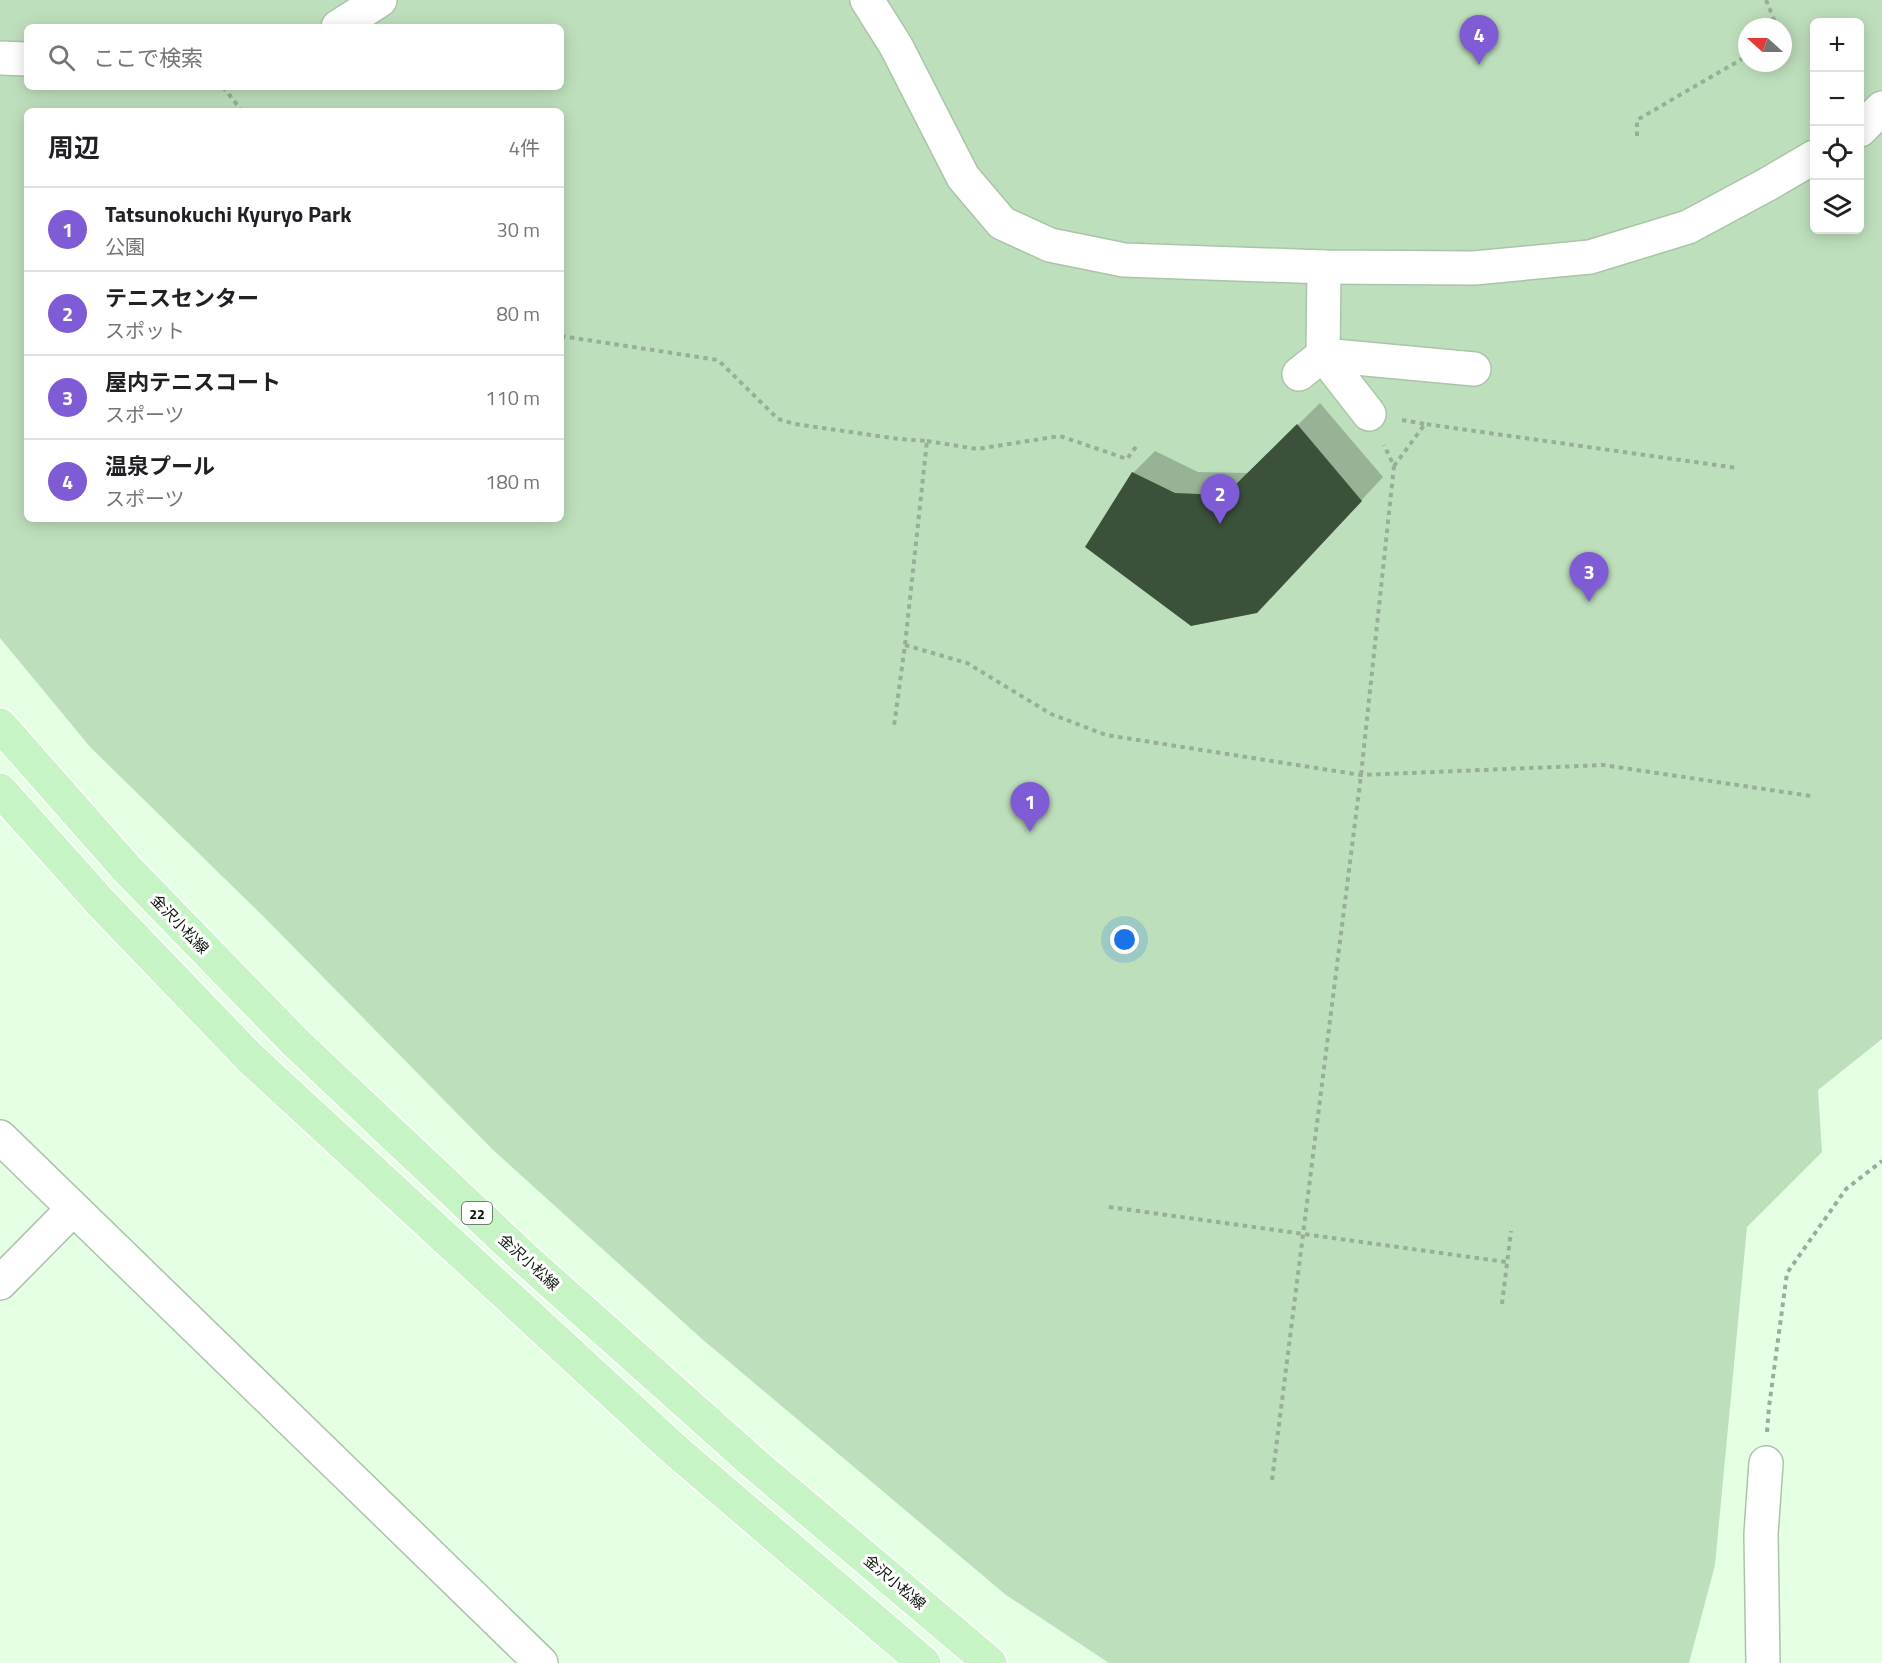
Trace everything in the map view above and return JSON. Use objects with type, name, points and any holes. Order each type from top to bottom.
[{"type":"main road","name":"金沢小松線","points":[[0,725],[127,869],[296,1042],[541,1273],[757,1466],[990,1663]]},
{"type":"main road","name":"22","points":[[0,790],[102,904],[251,1059],[675,1450],[924,1663]]},
{"type":"street","points":[[343,24],[380,0]]},
{"type":"street","points":[[867,0],[897,46],[963,177],[1002,223],[1050,245],[1124,260],[1324,267],[1474,268],[1590,257],[1688,227],[1810,160]]},
{"type":"street","points":[[0,58],[24,59]]},
{"type":"street","points":[[1864,126],[1882,108]]},
{"type":"street","points":[[1311,364],[1324,267]]},
{"type":"street","points":[[1311,364],[1474,369]]},
{"type":"street","points":[[1311,364],[1369,414]]},
{"type":"street","points":[[0,1137],[541,1663]]},
{"type":"street","points":[[0,1283],[73,1209]]},
{"type":"street","points":[[1763,1663],[1761,1534],[1766,1463]]},
{"type":"path","points":[[1766,0],[1773,18]]},
{"type":"path","points":[[1637,136],[1637,120],[1738,61]]},
{"type":"path","points":[[225,90],[240,108]]},
{"type":"path","points":[[564,336],[718,360],[778,419],[795,424],[977,449],[1060,436],[1126,459],[1138,444]]},
{"type":"path","points":[[1369,414],[1394,466]]},
{"type":"path","points":[[1272,1480],[1360,775],[1394,466],[1425,424],[1737,468]]},
{"type":"path","points":[[894,726],[927,441]]},
{"type":"path","points":[[905,645],[967,663],[1051,714],[1106,735],[1360,775],[1603,765],[1811,796]]},
{"type":"path","points":[[1766,1463],[1768,1407],[1787,1273],[1846,1189],[1882,1161]]},
{"type":"path","points":[[1109,1208],[1506,1262]]},
{"type":"path","points":[[1502,1304],[1511,1231]]},
{"type":"green space","points":[[0,0],[1882,0],[1882,1039],[1818,1090],[1822,1152],[1747,1227],[1715,1565],[1689,1663],[1109,1663],[1006,1595],[702,1339],[493,1150],[264,917],[91,748],[0,638]]},
{"type":"building","points":[[1297,424],[1362,501],[1257,613],[1191,626],[1085,547],[1132,472],[1175,493],[1225,495]]},
{"type":"place","name":"温泉プール","points":[[1479,65]]},
{"type":"place","name":"テニスセンター","points":[[1220,524]]},
{"type":"place","name":"屋内テニスコート","points":[[1589,602]]},
{"type":"place","name":"Tatsunokuchi Kyuryo Park","points":[[1030,832]]}]
